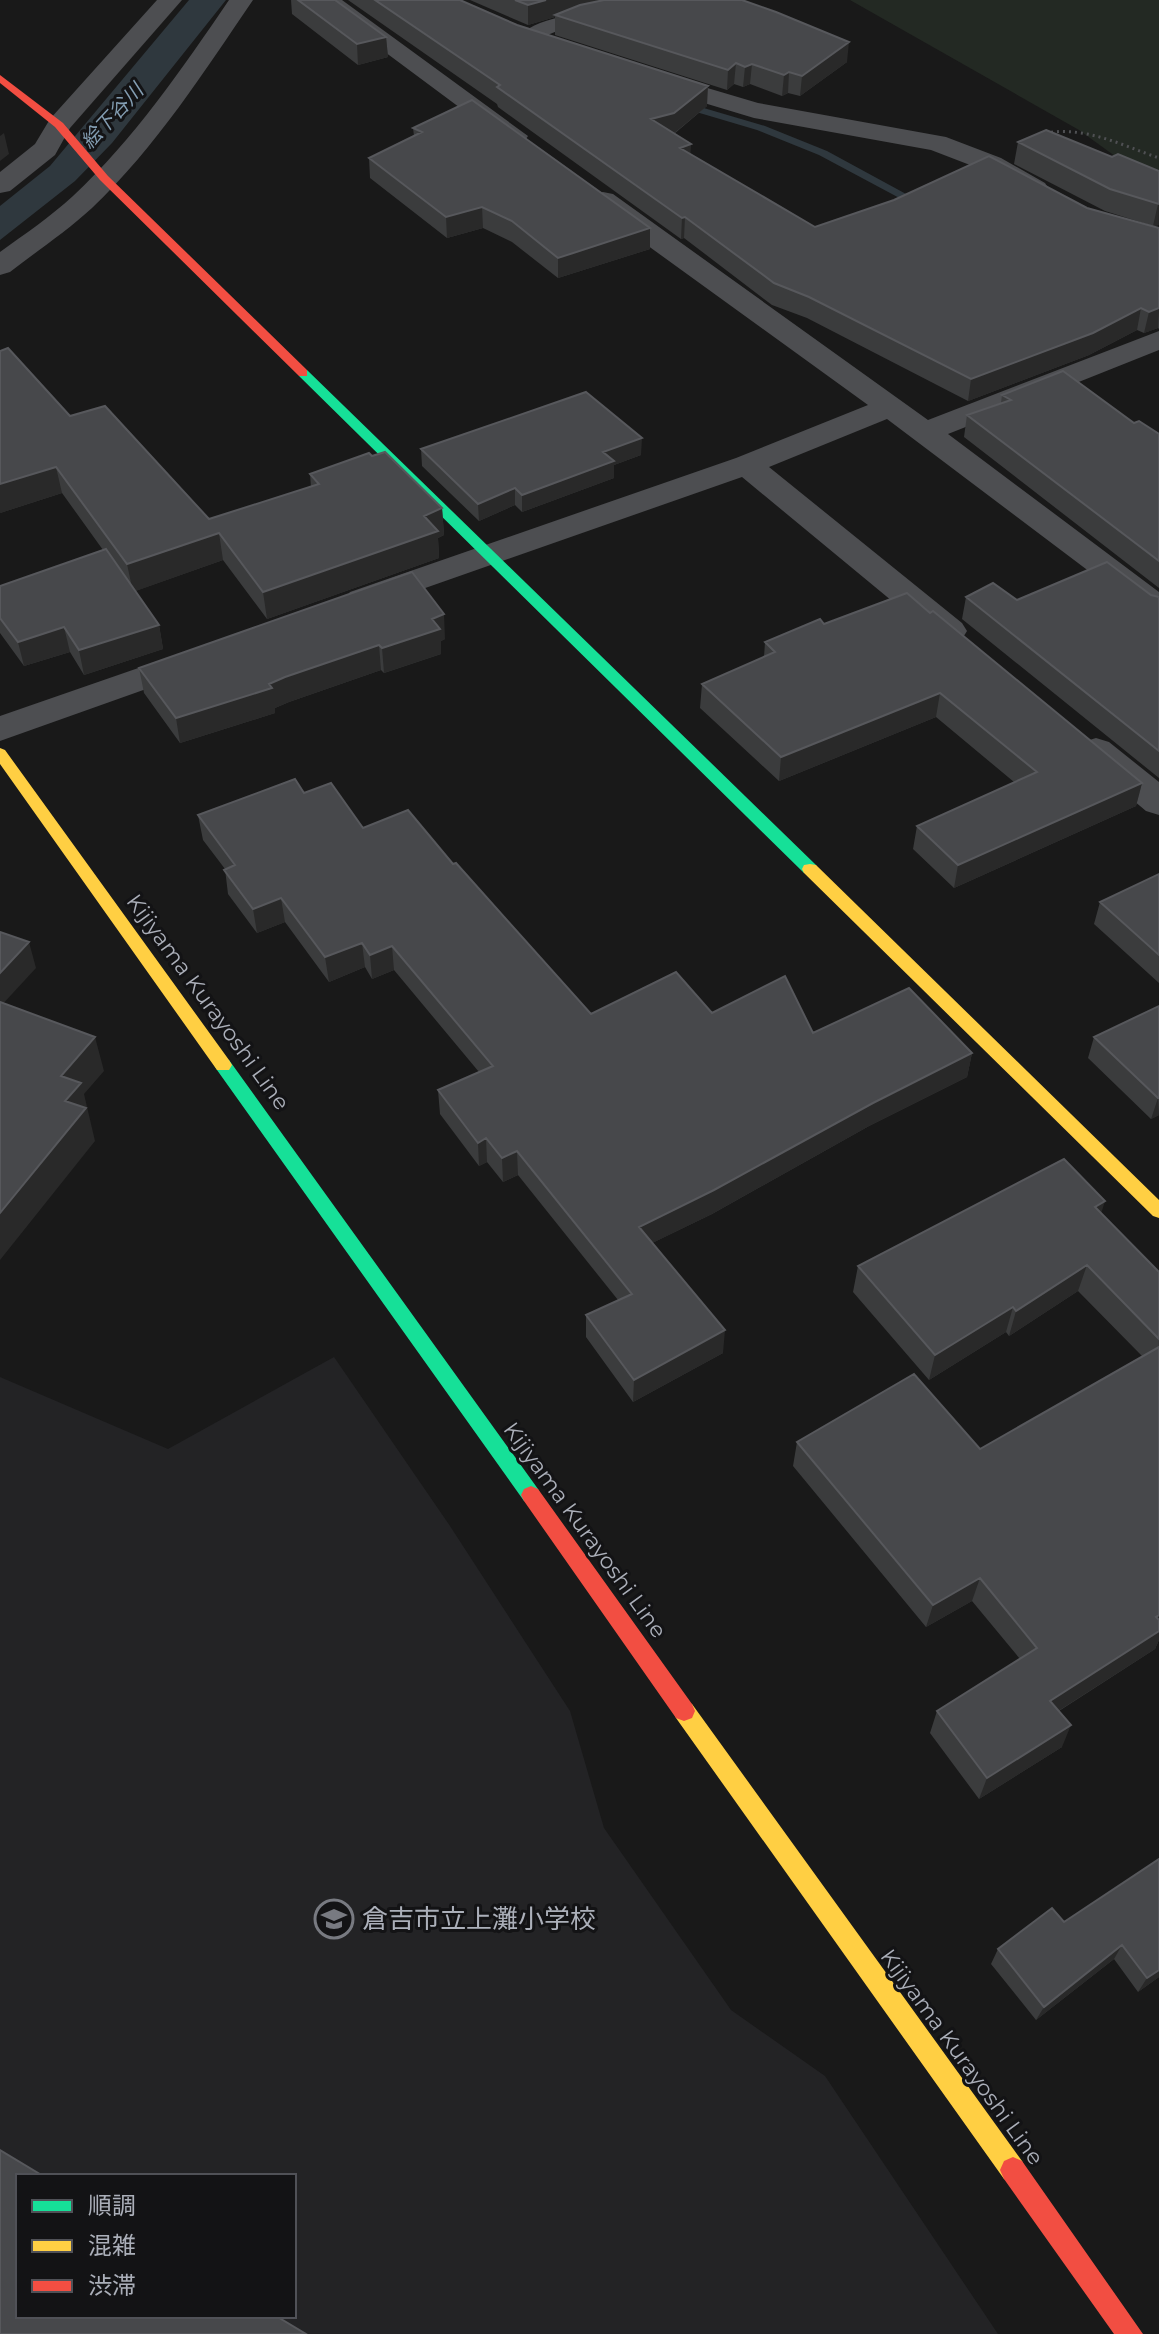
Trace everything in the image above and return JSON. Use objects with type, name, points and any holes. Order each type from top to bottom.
[{"type":"street","points":[[0,185],[46,149],[59,125],[170,0]]},
{"type":"street","points":[[0,266],[82,202],[136,143],[241,0]]},
{"type":"street","points":[[327,0],[531,148]]},
{"type":"street","points":[[501,27],[569,52]]},
{"type":"street","points":[[627,72],[754,110],[937,143],[992,164],[1055,199]]},
{"type":"street","points":[[0,78],[59,125],[104,178],[1159,1211]]},
{"type":"street","points":[[583,185],[925,432],[1159,608]]},
{"type":"street","points":[[925,432],[1159,340]]},
{"type":"street","points":[[325,612],[747,465],[890,407]]},
{"type":"street","points":[[747,465],[977,653]]},
{"type":"street","points":[[0,729],[219,650]]},
{"type":"street","points":[[1074,732],[1159,802]]},
{"type":"street","name":"Kijiyama Kurayoshi Line","points":[[0,753],[1130,2334]]},
{"type":"lane","points":[[527,37],[574,18],[633,5]]},
{"type":"path","points":[[1035,136],[1070,130],[1159,158]]},
{"type":"shaded area","points":[[850,0],[1159,0],[1159,188],[1079,130]]},
{"type":"shaded area","name":"倉吉市立上灘小学校","points":[[334,1357],[450,1526],[570,1711],[604,1828],[731,2010],[825,2076],[998,2334],[0,2334],[0,1377],[168,1449]]},
{"type":"water","name":"絵下谷川","points":[[189,0],[226,0],[112,143],[75,181],[0,240],[0,206],[50,166]]},
{"type":"building","points":[[298,0],[335,0],[386,37],[357,44]]},
{"type":"building","points":[[375,0],[460,0],[517,25],[708,86],[674,113],[651,119],[691,144],[680,148],[815,227],[894,200],[989,156],[1087,208],[1159,228],[1159,308],[1149,312],[1141,308],[1093,333],[971,379],[809,297],[774,283],[685,217],[682,218],[497,87],[500,85]]},
{"type":"building","points":[[515,0],[546,0],[528,5]]},
{"type":"building","points":[[604,0],[742,0],[849,42],[802,76],[789,72],[784,75],[752,64],[745,67],[736,63],[728,70],[555,15]]},
{"type":"building","points":[[472,100],[650,228],[558,258],[512,221],[482,207],[446,217],[369,158],[422,132],[413,128]]},
{"type":"building","points":[[1046,130],[1112,157],[1118,154],[1159,171],[1159,204],[1110,189],[1018,142]]},
{"type":"building","points":[[8,348],[70,416],[105,406],[209,519],[319,484],[310,474],[369,453],[372,456],[385,452],[442,508],[424,516],[438,531],[263,592],[219,533],[127,564],[56,467],[0,484],[0,351]]},
{"type":"building","points":[[1063,371],[1134,423],[1139,421],[1159,434],[1159,561],[967,415],[1011,400],[1002,395]]},
{"type":"building","points":[[586,392],[642,438],[603,452],[614,461],[522,495],[515,488],[478,504],[421,449]]},
{"type":"building","points":[[106,549],[159,625],[79,650],[64,627],[18,642],[0,618],[0,586]]},
{"type":"building","points":[[1107,562],[1151,595],[1159,597],[1159,751],[966,597],[993,583],[1017,600]]},
{"type":"building","points":[[412,572],[444,614],[432,619],[440,629],[382,648],[379,645],[285,677],[269,684],[272,688],[176,718],[139,668]]},
{"type":"building","points":[[907,593],[1142,783],[958,865],[917,826],[1037,772],[940,693],[781,757],[702,684],[775,652],[765,642],[820,619],[824,624]]},
{"type":"building","points":[[295,779],[304,793],[331,783],[363,828],[408,810],[453,864],[456,863],[591,1014],[676,972],[712,1013],[785,976],[813,1033],[909,988],[972,1053],[639,1227],[725,1330],[634,1380],[586,1315],[632,1294],[517,1151],[502,1158],[486,1138],[478,1143],[438,1090],[493,1066],[392,946],[370,955],[362,943],[325,957],[281,898],[253,909],[224,870],[235,865],[198,815]]},
{"type":"building","points":[[1159,874],[1159,955],[1100,902]]},
{"type":"building","points":[[0,932],[29,942],[0,973]]},
{"type":"building","points":[[0,1002],[95,1037],[61,1076],[81,1083],[65,1101],[86,1108],[0,1213]]},
{"type":"building","points":[[1159,1006],[1159,1098],[1158,1098],[1094,1037]]},
{"type":"building","points":[[1064,1159],[1105,1201],[1095,1207],[1159,1272],[1159,1339],[1087,1265],[1016,1311],[1013,1307],[935,1355],[858,1266]]},
{"type":"building","points":[[1159,1347],[1159,1615],[1156,1617],[1159,1631],[1050,1701],[1071,1725],[987,1778],[937,1711],[1037,1648],[980,1578],[933,1605],[797,1442],[914,1374],[980,1449]]},
{"type":"building","points":[[1159,1859],[1159,1970],[1147,1978],[1122,1945],[1044,2007],[998,1949],[1052,1908],[1064,1922]]},
{"type":"building","points":[[0,2150],[40,2174],[16,2174],[16,2318],[279,2318],[306,2334],[0,2334]]},
{"type":"waterway","points":[[680,104],[761,128],[823,153],[924,207]]},
{"type":"traffic: fast","points":[[303,373],[810,869]]},
{"type":"traffic: fast","points":[[223,1065],[531,1495]]},
{"type":"traffic: slow","points":[[0,753],[223,1065]]},
{"type":"traffic: slow","points":[[810,869],[1159,1211]]},
{"type":"traffic: slow","points":[[684,1711],[1013,2170]]},
{"type":"traffic: jam","points":[[0,78],[59,125],[104,178],[303,373]]},
{"type":"traffic: jam","points":[[531,1495],[684,1711]]},
{"type":"traffic: jam","points":[[1013,2170],[1130,2334]]},
{"type":"place","name":"倉吉市立上灘小学校","points":[[334,1919]]}]
